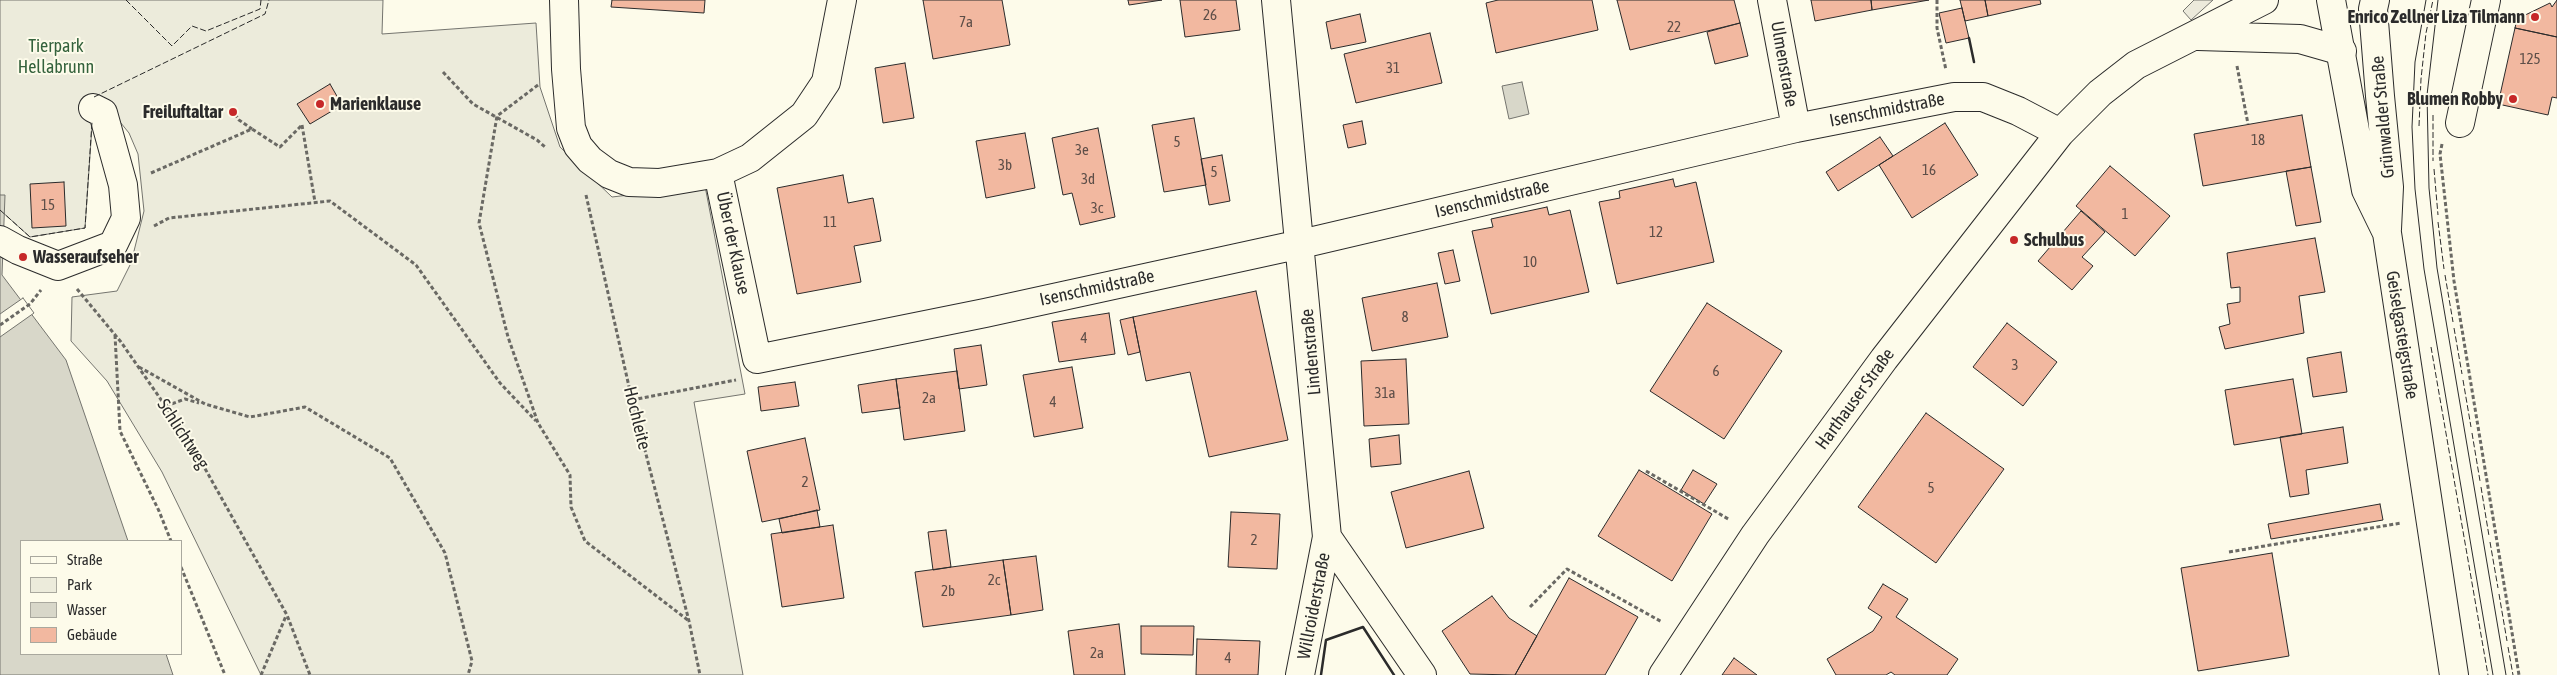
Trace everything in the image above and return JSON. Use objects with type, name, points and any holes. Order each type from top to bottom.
[{"type":"street","points":[[564,0],[566,69],[571,128],[578,146],[590,160],[609,174],[629,182],[659,183],[718,173]]},
{"type":"street","name":"Über der Klause","points":[[757,359],[718,173],[750,158],[804,115],[826,82],[842,0]]},
{"type":"street","name":"Lindenstraße","points":[[1276,0],[1328,537],[1422,675]]},
{"type":"street","name":"Ulmenstraße","points":[[1772,0],[1796,128]]},
{"type":"street","points":[[2192,35],[2230,0]]},
{"type":"street","points":[[2060,133],[2100,93],[2136,65],[2192,35],[2237,16],[2264,0]]},
{"type":"street","name":"Geiselgasteigstraße","points":[[2331,0],[2342,50],[2366,190],[2387,233],[2454,675]]},
{"type":"street","points":[[2460,123],[2486,0]]},
{"type":"street","name":"Grünwalder Straße","points":[[2373,3],[2389,187],[2387,233]]},
{"type":"street","points":[[2192,35],[2300,39],[2342,50]]},
{"type":"street","name":"Isenschmidstraße","points":[[757,359],[985,313],[1301,244],[1796,128],[1954,97],[1983,97],[2018,111],[2060,133]]},
{"type":"street","points":[[9,245],[58,266],[113,244],[126,218],[123,185],[103,113],[93,108]]},
{"type":"street","name":"Harthauser Straße","points":[[1663,675],[1756,535],[1884,358],[2060,133]]},
{"type":"street","name":"Willroiderstraße","points":[[1300,675],[1328,537]]},
{"type":"path","points":[[1937,0],[1936,28],[1946,66]]},
{"type":"path","points":[[538,423],[508,337],[479,223],[497,116],[534,87],[566,69]]},
{"type":"path","points":[[2238,69],[2248,124]]},
{"type":"path","points":[[443,72],[473,104],[537,140],[551,153]]},
{"type":"path","points":[[234,114],[239,120],[280,147],[302,126],[315,202]]},
{"type":"path","points":[[2460,123],[2445,128],[2440,154],[2446,219],[2463,339],[2519,675]]},
{"type":"path","points":[[123,185],[252,129]]},
{"type":"path","name":"Hochleite","points":[[590,160],[584,186],[604,280],[632,400],[689,620],[700,675]]},
{"type":"path","points":[[113,244],[132,238],[169,218],[330,201],[416,265],[500,383],[538,423],[570,475],[571,507],[585,541],[689,620]]},
{"type":"path","name":"Schlichtweg","points":[[58,266],[115,334],[189,440],[287,615],[310,675]]},
{"type":"path","points":[[0,325],[30,304]]},
{"type":"path","points":[[115,334],[120,431],[159,511],[171,540]]},
{"type":"path","points":[[632,400],[744,378],[757,359]]},
{"type":"path","points":[[137,365],[205,404]]},
{"type":"path","points":[[166,406],[185,399],[250,417],[305,407],[390,458],[446,553],[472,661],[468,675]]},
{"type":"path","points":[[1646,471],[1756,535]]},
{"type":"path","points":[[2229,552],[2430,517]]},
{"type":"path","points":[[182,569],[225,675]]},
{"type":"path","points":[[1530,607],[1567,569],[1688,637]]},
{"type":"path","points":[[260,675],[287,615]]},
{"type":"green space","name":"Tierpark Hellabrunn","points":[[0,0],[383,0],[382,34],[536,23],[540,87],[560,147],[612,197],[705,186],[745,394],[694,402],[743,675],[261,675],[162,472],[107,381],[71,341],[72,297],[117,291],[131,263],[144,211],[138,154],[129,133],[112,112],[94,97],[85,228],[30,237],[0,210]]},
{"type":"shaded area","points":[[2194,0],[2213,0],[2191,20],[2183,11]]},
{"type":"water","points":[[1522,82],[1529,114],[1509,119],[1502,86]]},
{"type":"water","points":[[0,195],[5,195],[2,275],[66,360],[128,540],[20,540],[20,655],[166,655],[173,675],[0,675]]},
{"type":"pier","points":[[23,298],[34,313],[0,337],[0,314]]},
{"type":"building","points":[[612,0],[705,0],[704,13],[611,7]]},
{"type":"building","points":[[923,0],[1002,0],[1010,45],[933,59]]},
{"type":"building","points":[[1128,0],[1162,0],[1129,5]]},
{"type":"building","points":[[1180,0],[1236,0],[1240,30],[1185,37]]},
{"type":"building","points":[[1498,0],[1592,0],[1598,30],[1496,53],[1486,3]]},
{"type":"building","points":[[1617,0],[1734,0],[1740,23],[1630,50]]},
{"type":"building","points":[[1811,0],[1871,0],[1872,10],[1815,21]]},
{"type":"building","points":[[1871,0],[1929,0],[1872,10]]},
{"type":"building","points":[[1960,0],[1985,0],[1988,16],[1965,21]]},
{"type":"building","points":[[1985,0],[2040,0],[2041,4],[1988,16]]},
{"type":"building","points":[[2557,0],[2557,37],[2515,28],[2517,19],[2550,3],[2552,7]]},
{"type":"building","points":[[1962,8],[1969,38],[1946,43],[1939,13]]},
{"type":"building","points":[[1360,14],[1366,42],[1331,49],[1326,22]]},
{"type":"building","points":[[1740,23],[1748,56],[1715,64],[1707,32]]},
{"type":"building","points":[[2515,28],[2557,37],[2557,98],[2552,97],[2548,115],[2498,104]]},
{"type":"building","points":[[1430,33],[1442,83],[1356,103],[1344,54]]},
{"type":"building","points":[[905,63],[914,118],[883,123],[875,68]]},
{"type":"building","name":"Marienklause","points":[[330,84],[342,105],[310,124],[297,104]]},
{"type":"building","points":[[2302,115],[2311,167],[2203,186],[2194,134]]},
{"type":"building","points":[[1194,118],[1206,185],[1164,192],[1152,125]]},
{"type":"building","points":[[1362,121],[1366,144],[1348,148],[1343,125]]},
{"type":"building","points":[[1945,123],[1978,175],[1912,218],[1879,165]]},
{"type":"building","points":[[1098,128],[1115,217],[1080,225],[1072,193],[1063,195],[1052,138]]},
{"type":"building","points":[[1025,133],[1035,188],[986,198],[976,141]]},
{"type":"building","points":[[1880,137],[1893,156],[1838,191],[1826,172]]},
{"type":"building","points":[[1222,155],[1230,201],[1209,205],[1201,159]]},
{"type":"building","points":[[2110,166],[2170,216],[2135,256],[2076,206]]},
{"type":"building","points":[[2311,167],[2321,222],[2296,226],[2286,171]]},
{"type":"building","points":[[843,175],[848,203],[873,198],[881,241],[854,246],[861,282],[797,294],[777,188]]},
{"type":"building","points":[[1673,179],[1675,187],[1696,182],[1714,262],[1617,284],[1599,202],[1620,198],[1619,191]]},
{"type":"building","points":[[64,182],[66,226],[32,228],[30,184]]},
{"type":"building","points":[[1547,207],[1549,215],[1570,210],[1589,292],[1491,314],[1472,231],[1493,227],[1491,219]]},
{"type":"building","points":[[2081,211],[2105,232],[2082,257],[2093,266],[2072,290],[2038,261]]},
{"type":"building","points":[[2315,238],[2325,292],[2299,296],[2304,333],[2225,349],[2219,327],[2230,324],[2227,304],[2240,302],[2240,287],[2231,288],[2227,253]]},
{"type":"building","points":[[1453,250],[1460,281],[1445,284],[1438,253]]},
{"type":"building","points":[[1437,283],[1448,337],[1372,351],[1362,298]]},
{"type":"building","points":[[1256,291],[1288,440],[1209,457],[1190,372],[1146,381],[1133,317]]},
{"type":"building","points":[[1707,303],[1782,351],[1724,439],[1650,391]]},
{"type":"building","points":[[1109,313],[1115,354],[1059,362],[1052,322]]},
{"type":"building","points":[[1133,317],[1140,352],[1128,355],[1120,320]]},
{"type":"building","points":[[2007,323],[2057,362],[2023,406],[1973,367]]},
{"type":"building","points":[[981,345],[987,385],[959,389],[954,349]]},
{"type":"building","points":[[2341,352],[2347,392],[2313,397],[2307,358]]},
{"type":"building","points":[[1406,359],[1409,424],[1364,426],[1361,361]]},
{"type":"building","points":[[1072,367],[1083,428],[1034,437],[1023,375]]},
{"type":"building","points":[[957,371],[965,431],[904,440],[896,379]]},
{"type":"building","points":[[896,379],[900,408],[862,413],[858,385]]},
{"type":"building","points":[[2293,379],[2302,434],[2234,445],[2225,390]]},
{"type":"building","points":[[795,382],[799,406],[761,411],[758,387]]},
{"type":"building","points":[[1926,413],[2004,469],[1936,563],[1858,507]]},
{"type":"building","points":[[2343,427],[2348,463],[2306,470],[2309,494],[2290,497],[2280,437]]},
{"type":"building","points":[[1399,435],[1401,464],[1371,467],[1369,439]]},
{"type":"building","points":[[805,438],[820,510],[762,522],[747,451]]},
{"type":"building","points":[[1639,470],[1712,514],[1672,581],[1598,536]]},
{"type":"building","points":[[1693,470],[1717,484],[1704,504],[1681,490]]},
{"type":"building","points":[[1469,471],[1484,528],[1406,548],[1391,492]]},
{"type":"building","points":[[2380,504],[2383,520],[2271,539],[2268,524]]},
{"type":"building","points":[[817,510],[820,527],[782,533],[779,519]]},
{"type":"building","points":[[1231,512],[1280,514],[1277,569],[1228,567]]},
{"type":"building","points":[[833,525],[844,598],[782,607],[771,534]]},
{"type":"building","points":[[946,530],[951,567],[933,570],[928,532]]},
{"type":"building","points":[[2272,553],[2289,656],[2198,671],[2181,568]]},
{"type":"building","points":[[1036,556],[1043,610],[1011,615],[1003,560]]},
{"type":"building","points":[[1003,560],[1011,615],[923,627],[915,572]]},
{"type":"building","points":[[1569,578],[1638,617],[1605,675],[1515,675]]},
{"type":"building","points":[[1883,584],[1908,599],[1896,617],[1958,659],[1947,675],[1895,675],[1891,672],[1886,675],[1836,675],[1827,659],[1873,631],[1882,617],[1868,608]]},
{"type":"building","points":[[1492,596],[1509,618],[1537,636],[1515,675],[1470,674],[1442,631]]},
{"type":"building","points":[[1119,624],[1125,675],[1074,675],[1068,631]]},
{"type":"building","points":[[1141,626],[1194,626],[1193,655],[1141,654]]},
{"type":"building","points":[[1197,639],[1260,641],[1258,675],[1196,675]]},
{"type":"building","points":[[1734,658],[1757,675],[1722,675]]},
{"type":"tram line","points":[[2426,0],[2415,62],[2412,127],[2415,189],[2424,269],[2493,675]]},
{"type":"tram line","points":[[2438,0],[2427,95],[2429,188],[2437,268],[2506,675]]},
{"type":"fence","points":[[126,0],[172,46],[192,26],[206,31],[260,9],[261,0]]},
{"type":"fence","points":[[94,97],[265,14],[269,0]]},
{"type":"fence","points":[[2419,126],[2421,79],[2426,33],[2433,0]]},
{"type":"fence","points":[[2433,115],[2433,161]]},
{"type":"fence","points":[[0,210],[30,237],[85,228],[92,122]]},
{"type":"fence","points":[[2434,169],[2438,215]]},
{"type":"fence","points":[[2438,222],[2444,269]]},
{"type":"fence","points":[[2445,275],[2453,322]]},
{"type":"fence","points":[[2454,328],[2462,374]]},
{"type":"fence","points":[[2431,347],[2488,675]]},
{"type":"fence","points":[[2463,380],[2471,427]]},
{"type":"fence","points":[[2472,433],[2480,481]]},
{"type":"fence","points":[[2481,487],[2489,536]]},
{"type":"fence","points":[[2490,542],[2498,588]]},
{"type":"fence","points":[[2499,594],[2507,641]]},
{"type":"fence","points":[[2508,647],[2513,675]]},
{"type":"wall","points":[[1969,38],[1974,62]]},
{"type":"wall","points":[[1321,675],[1326,640],[1363,627],[1394,675]]},
{"type":"place","name":"Enrico Zellner Liza Tilmann","points":[[2535,17]]},
{"type":"place","name":"Blumen Robby","points":[[2513,99]]},
{"type":"place","name":"Marienklause","points":[[320,104]]},
{"type":"place","name":"Freiluftaltar","points":[[233,112]]},
{"type":"place","name":"Schulbus","points":[[2014,240]]},
{"type":"place","name":"Wasseraufseher","points":[[23,257]]}]
